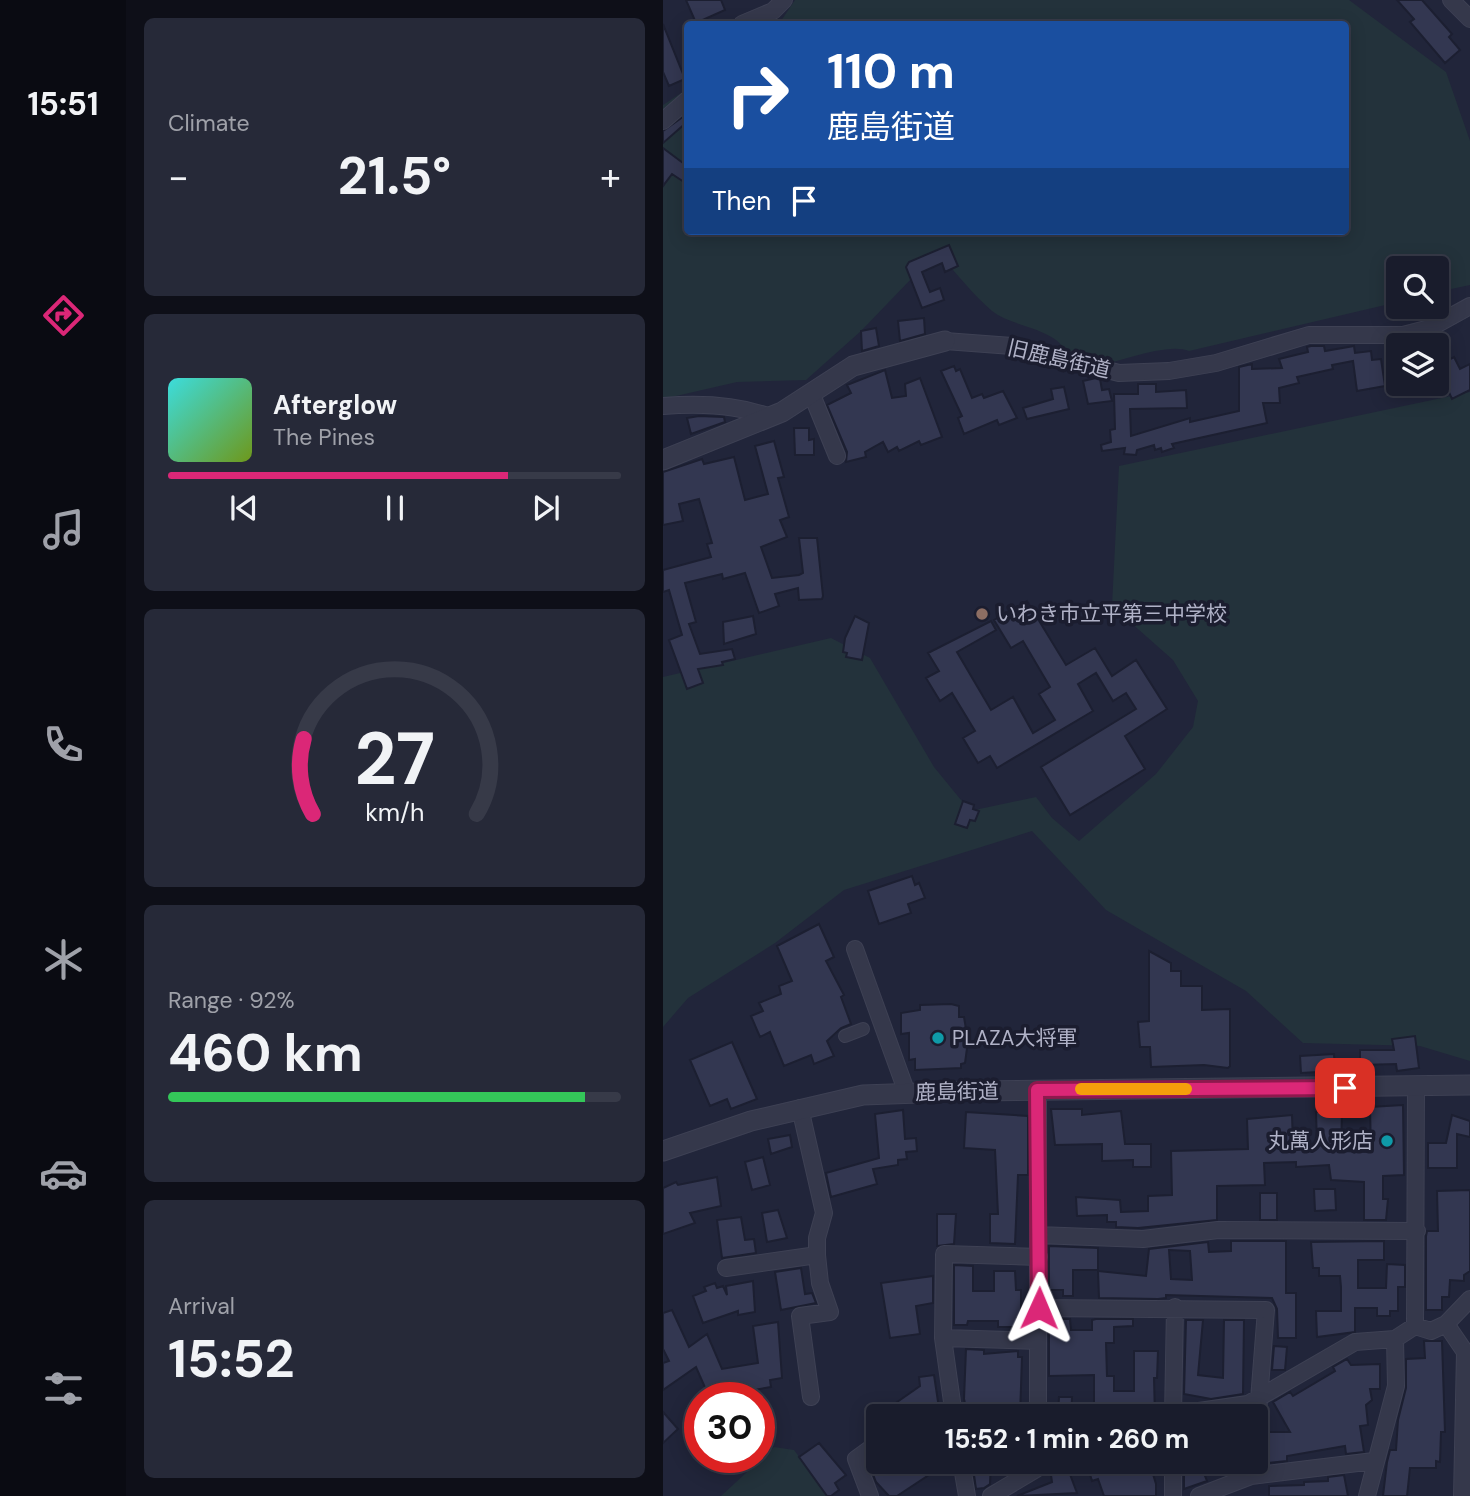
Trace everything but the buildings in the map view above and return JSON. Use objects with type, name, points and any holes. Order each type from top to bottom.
[{"type":"street","points":[[749,21],[773,11],[784,0]]},
{"type":"street","points":[[1451,0],[1470,19]]},
{"type":"street","points":[[663,121],[684,103]]},
{"type":"street","name":"旧鹿島街道","points":[[663,460],[770,417],[812,394],[853,366],[945,341],[1012,346],[1119,373],[1169,371],[1216,363],[1309,335],[1403,335],[1430,328],[1470,306]]},
{"type":"street","points":[[812,394],[837,456]]},
{"type":"street","points":[[663,406],[705,405],[750,409],[770,417]]},
{"type":"street","points":[[855,949],[907,1093]]},
{"type":"street","points":[[840,1037],[863,1029]]},
{"type":"street","name":"鹿島街道","points":[[663,1152],[738,1125],[863,1095],[1037,1090],[1470,1085]]},
{"type":"street","points":[[1415,1326],[1416,1086]]},
{"type":"street","points":[[1037,1090],[1038,1404]]},
{"type":"street","points":[[800,1108],[825,1213],[817,1238],[817,1255],[820,1283],[830,1312],[800,1316],[811,1397]]},
{"type":"street","points":[[1038,1235],[1143,1239],[1218,1230],[1417,1231]]},
{"type":"street","points":[[952,1404],[942,1338],[944,1254],[1039,1257]]},
{"type":"street","points":[[726,1268],[817,1255]]},
{"type":"street","points":[[1415,1326],[1431,1331],[1446,1324],[1470,1299]]},
{"type":"street","points":[[1039,1308],[1175,1307],[1266,1310],[1261,1404]]},
{"type":"street","points":[[1173,1404],[1175,1307]]},
{"type":"street","points":[[1446,1324],[1467,1352],[1466,1473],[1462,1496]]},
{"type":"street","points":[[1248,1404],[1355,1342],[1395,1339],[1415,1326]]},
{"type":"street","points":[[942,1338],[1038,1341]]},
{"type":"street","points":[[1367,1496],[1396,1386],[1395,1339]]},
{"type":"street","points":[[866,1452],[856,1459],[870,1496]]},
{"type":"street","points":[[1268,1467],[1375,1461]]},
{"type":"street","points":[[963,1474],[967,1496]]},
{"type":"street","points":[[991,1496],[1024,1474]]},
{"type":"street","points":[[1173,1474],[1173,1496]]},
{"type":"street","points":[[1199,1496],[1241,1474]]},
{"type":"shaded area","points":[[795,0],[1349,0],[1446,72],[1470,141],[1470,285],[1449,289],[1449,256],[1386,256],[1386,305],[1189,351],[1168,349],[1088,366],[1077,361],[1049,335],[992,311],[937,252],[861,331],[806,380],[737,382],[663,399],[663,105],[684,91],[684,235],[1349,235],[1349,21],[781,21]]},
{"type":"shaded area","points":[[1470,392],[1470,1061],[1420,1046],[1303,1043],[1246,991],[1106,910],[1032,831],[844,890],[775,943],[688,998],[663,1027],[663,677],[831,638],[870,658],[934,767],[970,811],[1036,797],[1052,818],[1079,841],[1156,774],[1193,727],[1198,701],[1173,660],[1112,606],[1119,466]]},
{"type":"shaded area","points":[[775,1447],[794,1450],[828,1496],[721,1496],[746,1473],[775,1473]]},
{"type":"slow traffic","points":[[1081,1089],[1186,1089]]},
{"type":"place","name":"いわき市立平第三中学校","points":[[982,614]]},
{"type":"place","name":"PLAZA大将軍","points":[[938,1038]]},
{"type":"place","name":"丸萬人形店","points":[[1387,1141]]},
{"type":"route","points":[[1039,1308],[1037,1090],[1345,1088]]}]
